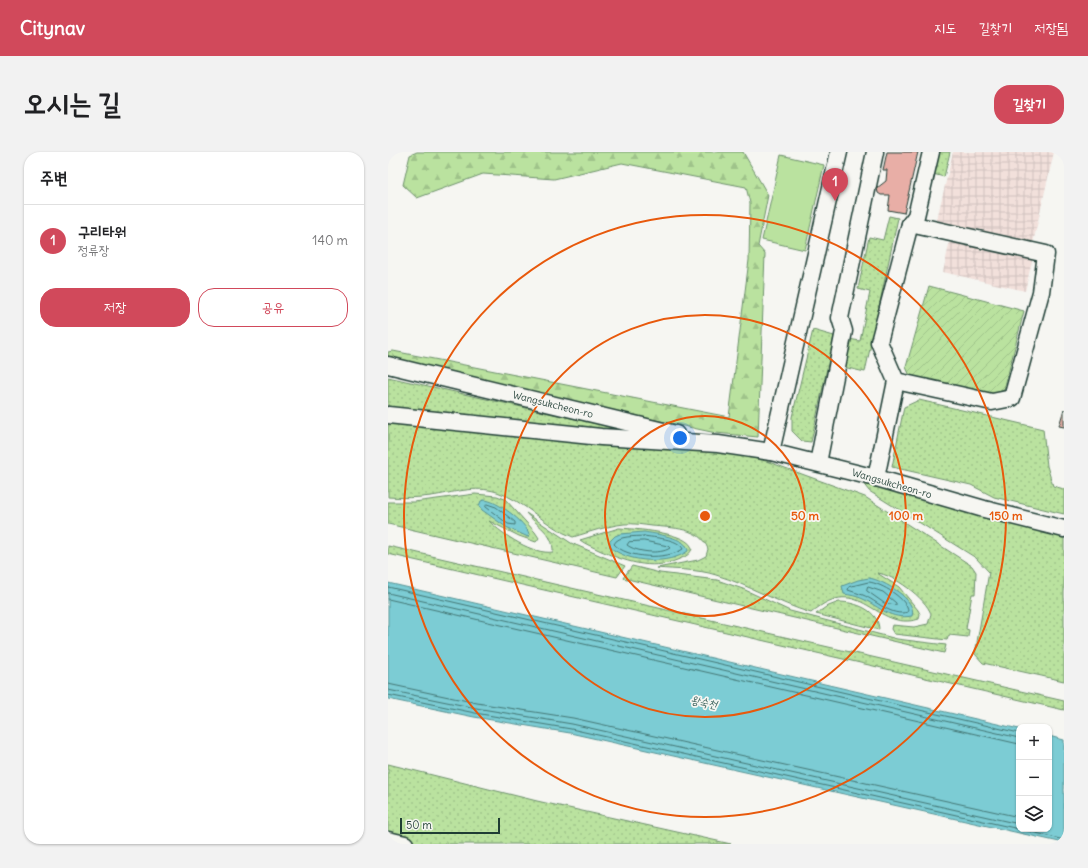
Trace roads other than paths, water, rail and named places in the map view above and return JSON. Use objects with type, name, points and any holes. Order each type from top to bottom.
[{"type":"street","points":[[771,452],[839,152]]},
{"type":"street","points":[[818,463],[844,331],[840,318],[875,152]]},
{"type":"street","points":[[876,478],[896,382],[879,342],[910,224],[916,216],[931,152]]},
{"type":"street","points":[[896,382],[992,402],[1012,398],[1041,292],[1046,254],[910,224]]},
{"type":"street","name":"Wangsukcheon-ro","points":[[388,365],[718,444],[771,452],[818,463],[984,509],[1064,529]]},
{"type":"street","name":"Wangsukcheon-ro","points":[[388,416],[601,437],[718,444]]},
{"type":"street","points":[[388,840],[405,844]]},
{"type":"water","points":[[484,500],[496,504],[510,512],[527,529],[529,534],[528,537],[506,527],[482,510],[479,506],[481,501]]},
{"type":"water","points":[[644,532],[677,539],[687,546],[688,551],[680,556],[670,559],[649,560],[627,556],[610,547],[610,541],[615,536],[620,534]]},
{"type":"water","points":[[869,578],[890,587],[905,597],[910,604],[912,616],[897,616],[886,612],[861,598],[844,594],[842,586],[858,580]]},
{"type":"water","name":"왕숙천","points":[[388,583],[1016,728],[1016,832],[1052,832],[1052,737],[1064,740],[1064,843],[570,733],[474,717],[388,699]]},
{"type":"place","name":"구리타워","points":[[835,201]]}]
